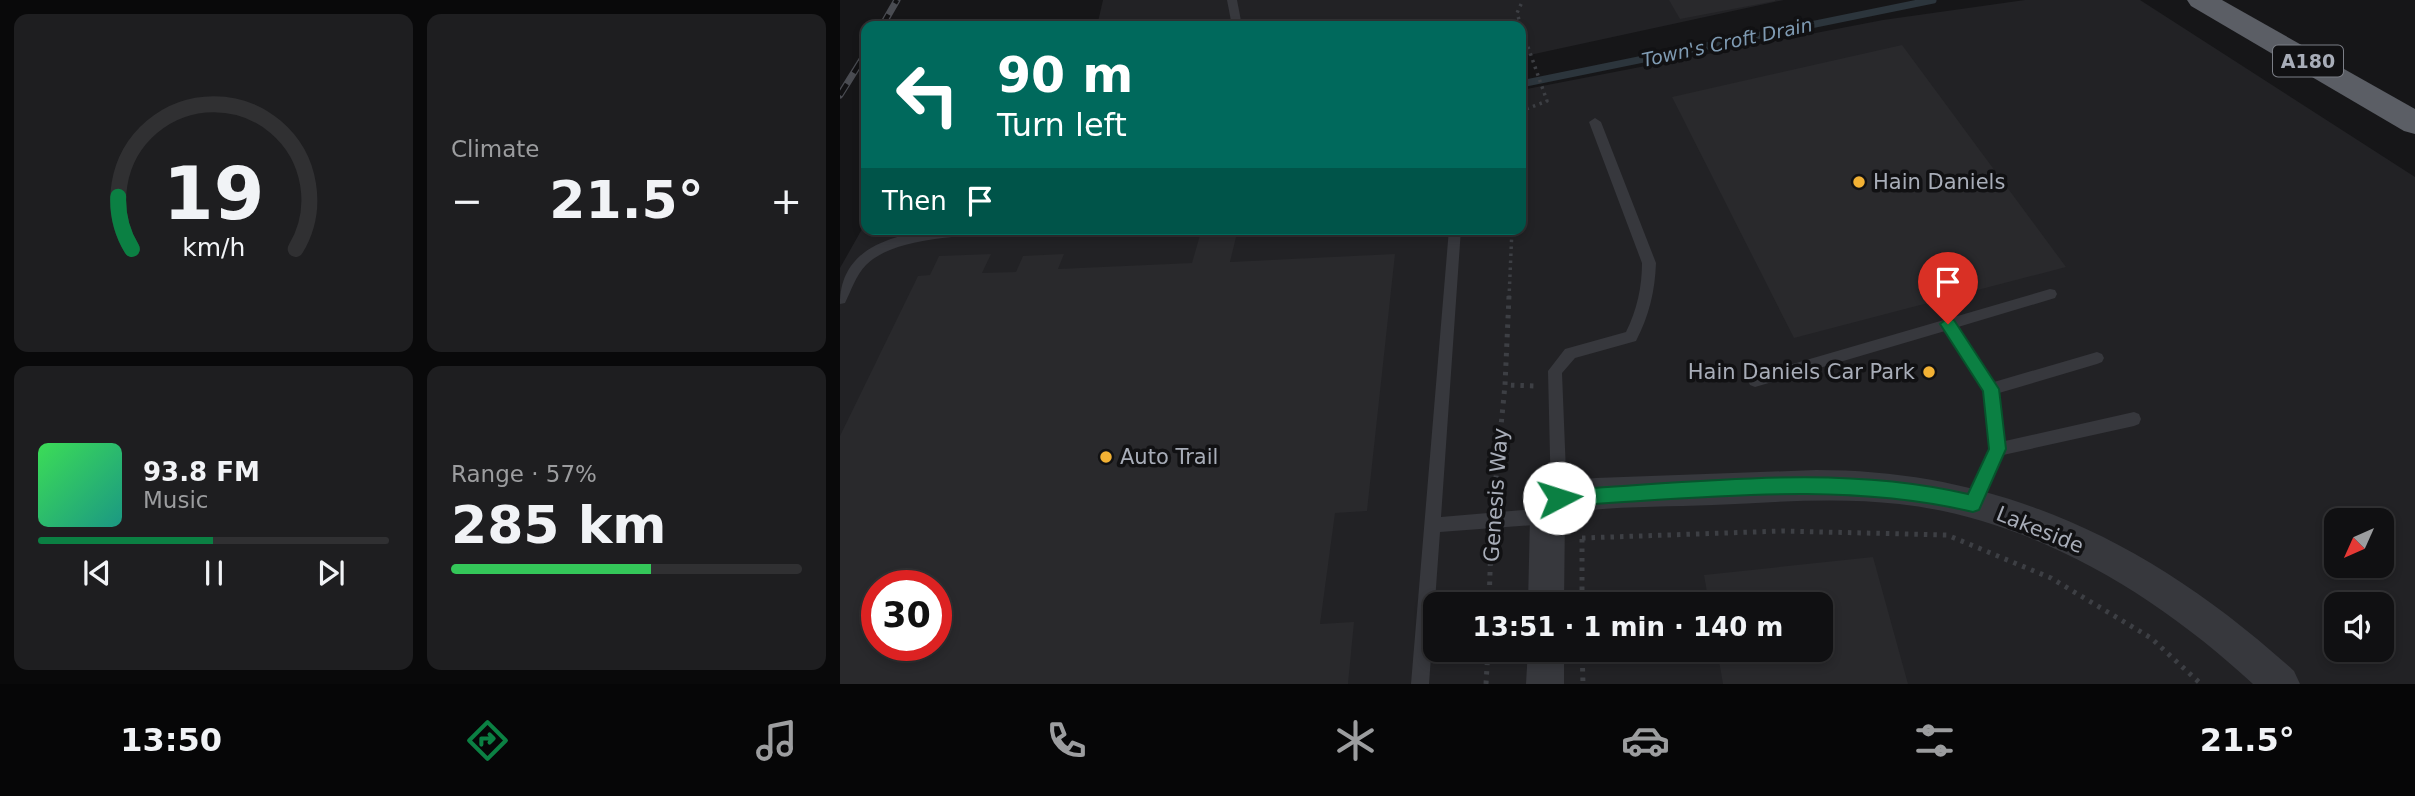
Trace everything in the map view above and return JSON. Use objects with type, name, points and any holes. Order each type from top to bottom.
[{"type":"highway","name":"A180","points":[[2201,0],[2415,123]]},
{"type":"highway","name":"A180","points":[[2248,0],[2415,93]]},
{"type":"street","name":"Lakeside","points":[[1552,506],[1814,485],[1924,492],[1973,504],[2063,536],[2153,585],[2204,620],[2281,684]]},
{"type":"street","points":[[1547,592],[1552,506]]},
{"type":"street","points":[[1545,684],[1546,662]]},
{"type":"lane","points":[[1232,0],[1236,21]]},
{"type":"lane","points":[[1432,526],[1492,521],[1552,506],[1555,371],[1570,353],[1631,337],[1642,317],[1649,284],[1649,263],[1595,122]]},
{"type":"lane","points":[[840,299],[862,260],[891,243],[919,235]]},
{"type":"lane","points":[[1420,684],[1455,235]]},
{"type":"lane","points":[[1755,381],[2050,294]]},
{"type":"lane","points":[[1948,324],[1991,389],[1998,449],[1973,504]]},
{"type":"lane","points":[[1991,389],[2096,358]]},
{"type":"lane","points":[[1998,449],[2134,419]]},
{"type":"path","points":[[1519,21],[1517,13],[1523,0]]},
{"type":"path","points":[[1526,44],[1547,101],[1526,109]]},
{"type":"path","name":"Genesis Way","points":[[1489,592],[1492,521],[1505,386],[1511,235]]},
{"type":"path","points":[[1505,386],[1542,386]]},
{"type":"path","name":"Lakeside","points":[[1582,538],[1782,531],[1947,535],[2051,578],[2151,638],[2201,684]]},
{"type":"path","points":[[1486,684],[1487,662]]},
{"type":"path","points":[[1583,662],[1583,684]]},
{"type":"shaded area","points":[[1103,0],[1784,0],[1526,56],[1526,21],[1098,21]]},
{"type":"shaded area","points":[[2025,0],[2140,0],[2415,177],[2415,684],[840,684],[840,268],[861,231],[861,235],[1526,235],[1526,89],[1883,20]]},
{"type":"building","points":[[1669,0],[1775,0],[1775,1],[1680,19]]},
{"type":"building","name":"Hain Daniels","points":[[1902,45],[2066,267],[1794,338],[1672,97]]},
{"type":"building","name":"Auto Trail","points":[[1200,235],[1237,235],[1230,262],[1395,254],[1367,511],[1335,513],[1320,624],[1354,622],[1348,684],[840,684],[840,436],[918,276],[930,275],[939,256],[991,254],[982,273],[1016,272],[1023,256],[1064,254],[1058,269],[1192,263]]},
{"type":"building","points":[[1873,557],[1908,684],[1723,684],[1719,662],[1833,662],[1833,592],[1707,592],[1704,575]]},
{"type":"waterway","name":"Town's Croft Drain","points":[[1526,83],[1933,0]]},
{"type":"railway","points":[[885,21],[897,0]]},
{"type":"railway","points":[[840,95],[861,61]]},
{"type":"place","name":"Hain Daniels","points":[[1859,182]]},
{"type":"place","name":"Hain Daniels Car Park","points":[[1929,372]]},
{"type":"place","name":"Auto Trail","points":[[1106,457]]},
{"type":"route","points":[[1559,498],[1814,485],[1924,492],[1973,504],[1998,449],[1991,389],[1948,324]]}]
